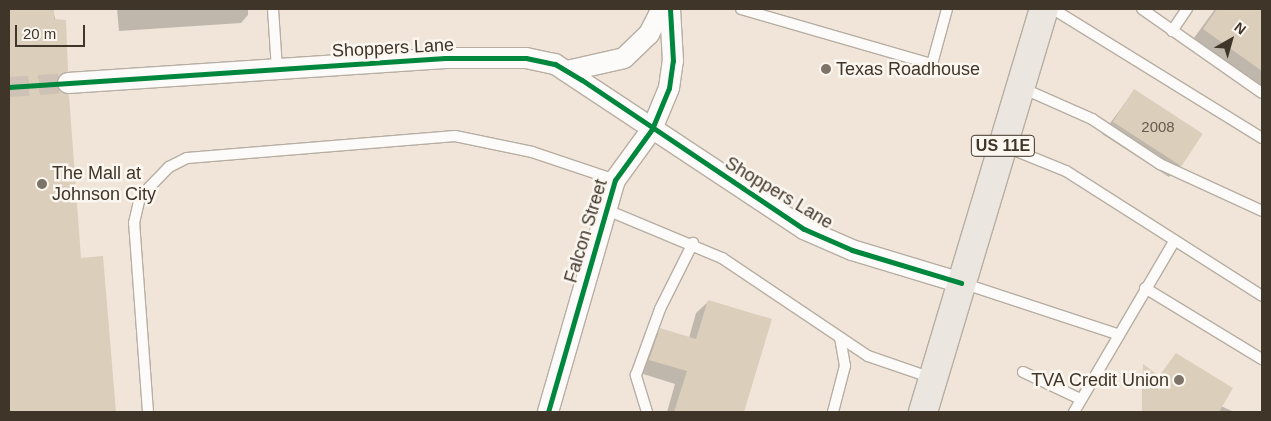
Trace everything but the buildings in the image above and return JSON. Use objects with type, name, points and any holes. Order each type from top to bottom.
[{"type":"main road","name":"US 11E","points":[[923,412],[1044,9]]},
{"type":"street","points":[[567,71],[624,58],[649,34],[662,9]]},
{"type":"street","name":"Falcon Street","points":[[548,412],[614,180],[652,129],[668,88],[673,61],[670,9]]},
{"type":"street","name":"Shoppers Lane","points":[[68,82],[277,69],[526,58],[567,71],[804,228],[852,250],[961,283]]},
{"type":"lane","points":[[273,9],[277,69]]},
{"type":"lane","points":[[741,9],[932,64],[947,9]]},
{"type":"lane","points":[[1053,9],[1262,138]]},
{"type":"lane","points":[[1142,9],[1262,93]]},
{"type":"lane","points":[[1172,31],[1187,9]]},
{"type":"lane","points":[[1021,87],[1092,119],[1160,164],[1262,211]]},
{"type":"lane","points":[[148,412],[134,223],[140,197],[169,167],[187,158],[455,136],[532,152],[614,180]]},
{"type":"lane","points":[[1003,146],[1066,171],[1262,296]]},
{"type":"lane","points":[[607,210],[693,243],[820,320],[840,339],[868,356],[933,378]]},
{"type":"lane","points":[[1074,412],[1078,398],[1174,240]]},
{"type":"lane","points":[[647,412],[636,375],[660,309],[693,243]]},
{"type":"lane","points":[[961,283],[1117,334]]},
{"type":"lane","points":[[1145,288],[1262,359]]},
{"type":"lane","points":[[833,412],[845,366],[840,339]]},
{"type":"lane","points":[[1023,372],[1078,398]]},
{"type":"tunnel","points":[[9,87],[68,83]]},
{"type":"cycle path","points":[[548,412],[615,180],[652,129],[669,88],[673,61],[670,9]]},
{"type":"cycle path","points":[[9,87],[445,58],[526,58],[555,64],[582,80],[804,229],[852,250],[961,283]]},
{"type":"place","name":"Texas Roadhouse","points":[[826,69]]},
{"type":"place","name":"The Mall at Johnson City","points":[[42,184]]},
{"type":"place","name":"TVA Credit Union","points":[[1179,380]]}]
